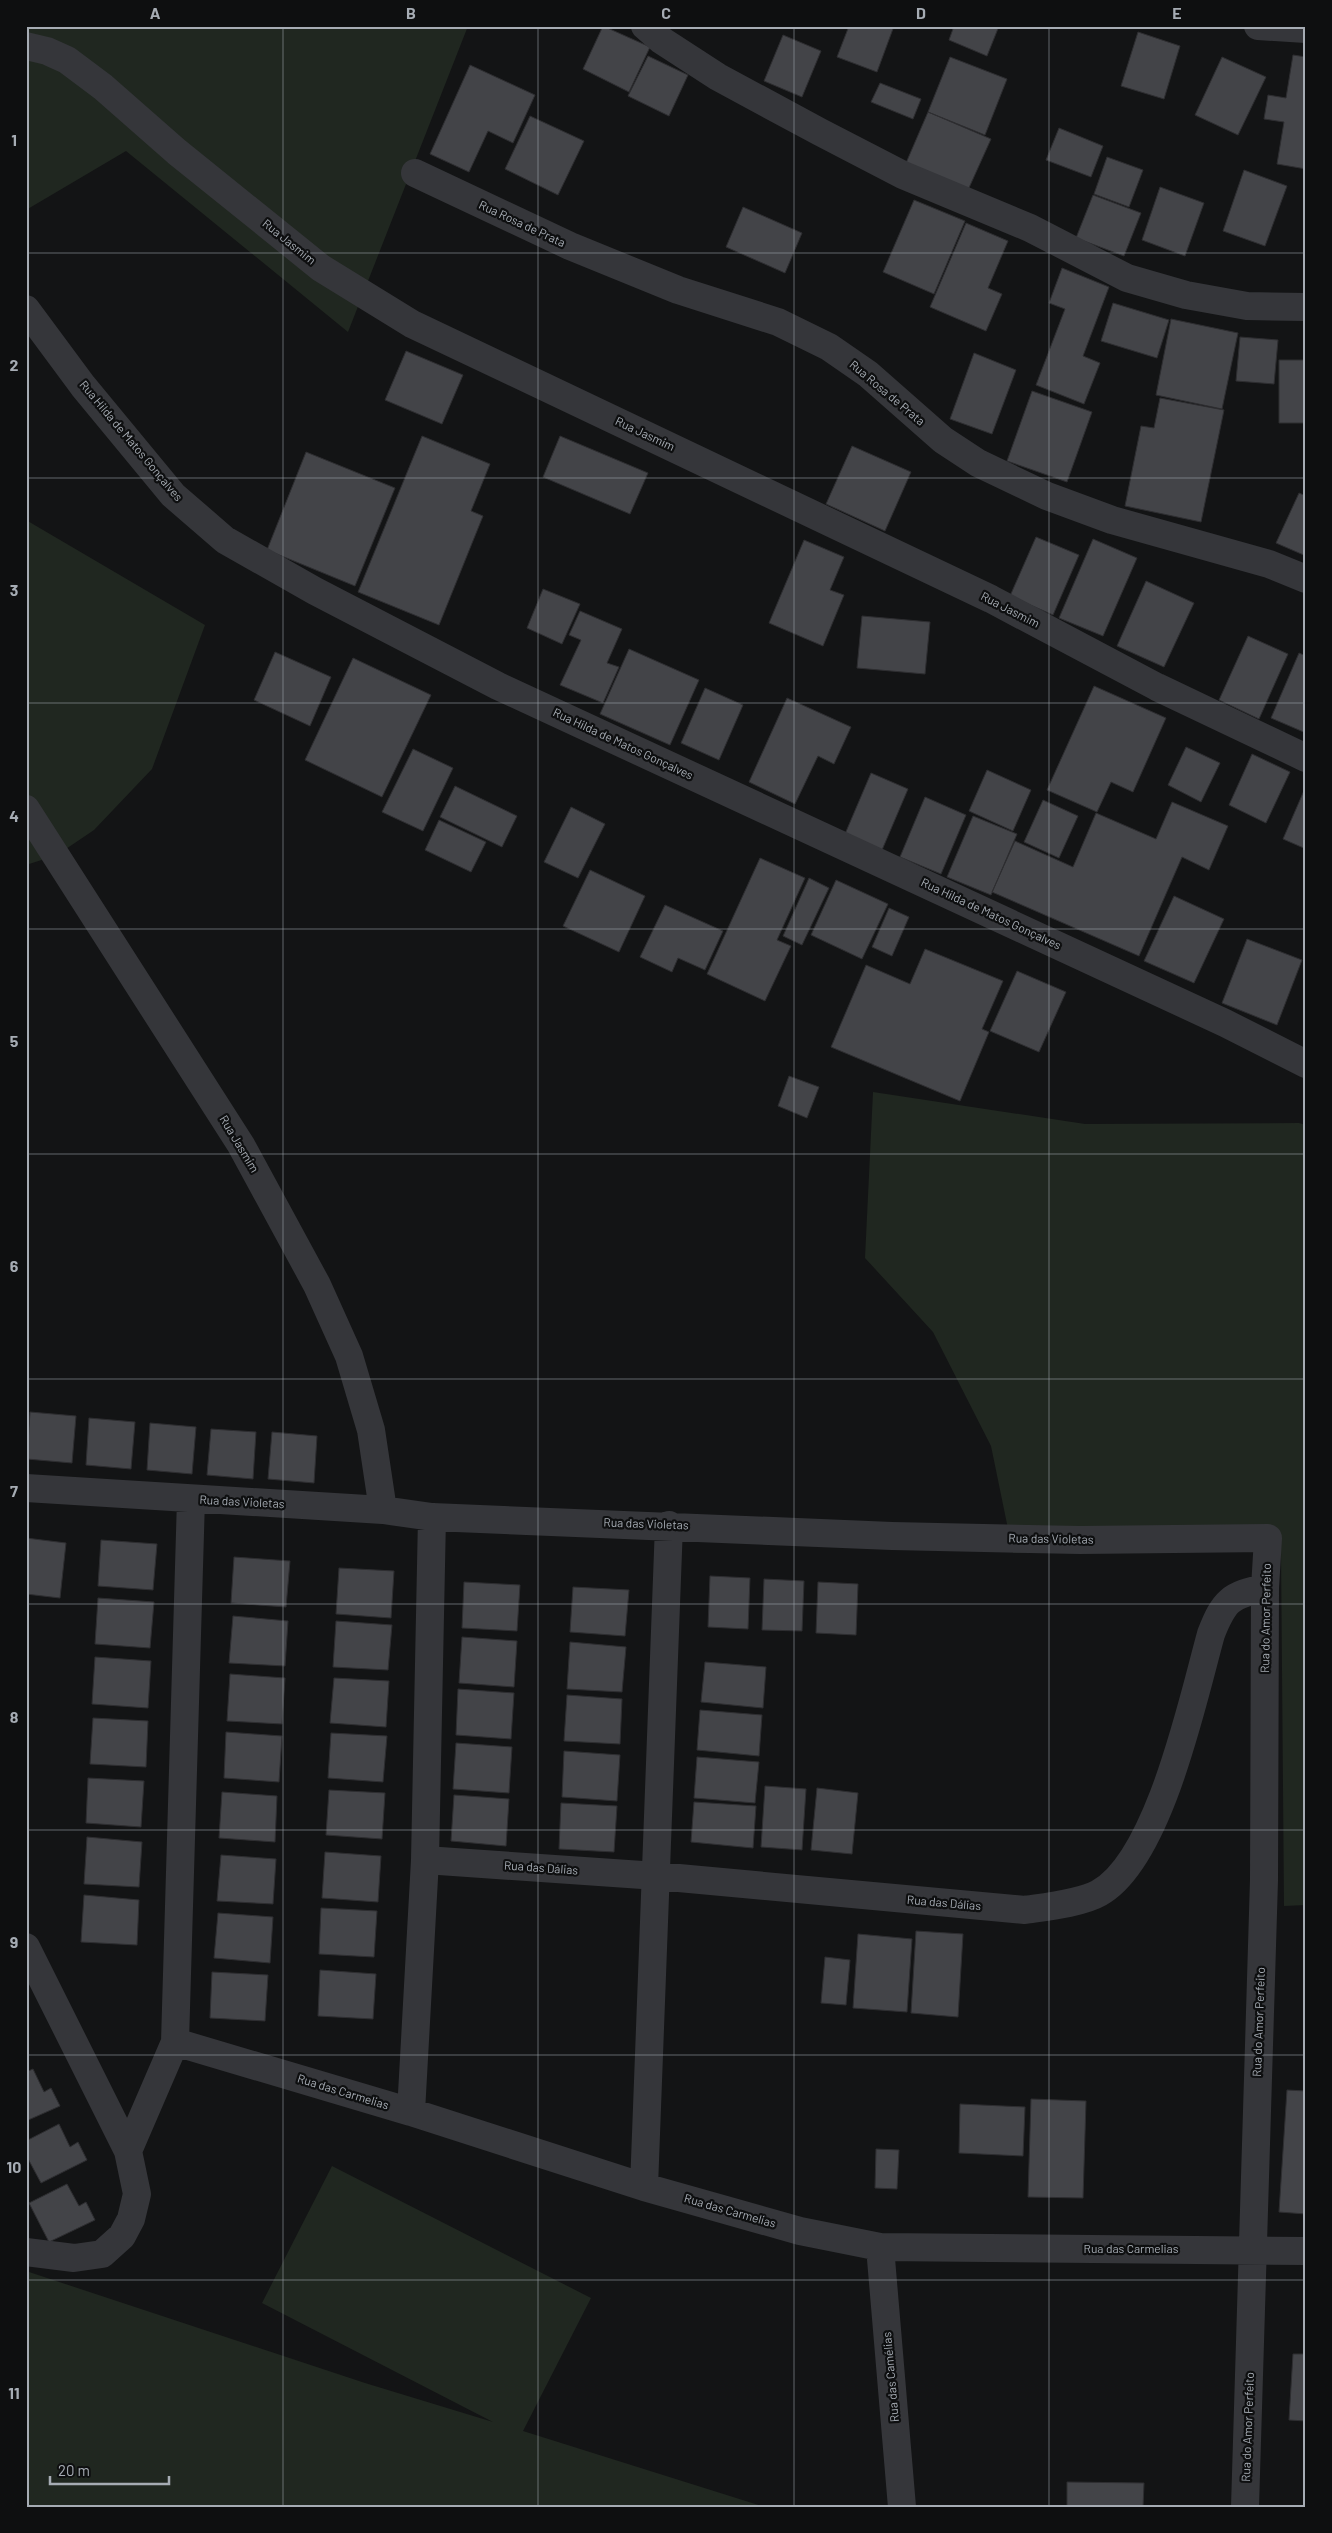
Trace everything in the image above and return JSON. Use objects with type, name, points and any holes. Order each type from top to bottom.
[{"type":"street","points":[[645,26],[661,40],[718,77],[820,132],[903,175],[1030,228],[1128,278],[1186,295],[1247,306],[1306,308]]},
{"type":"street","points":[[1258,26],[1306,30]]},
{"type":"street","name":"Rua Jasmim","points":[[26,46],[48,51],[66,60],[104,87],[177,152],[321,268],[412,324],[964,586],[1157,687],[1306,758]]},
{"type":"street","name":"Rua Rosa de Prata","points":[[415,174],[570,246],[678,290],[778,322],[830,347],[868,374],[943,440],[978,462],[1048,496],[1112,520],[1269,564],[1306,579]]},
{"type":"street","name":"Rua Hilda de Matos Gonçalves","points":[[26,309],[83,386],[173,495],[225,540],[324,595],[498,686],[1226,1023],[1306,1064]]},
{"type":"street","name":"Rua Jasmim","points":[[26,808],[241,1145],[317,1285],[349,1356],[371,1430],[383,1510]]},
{"type":"street","name":"Rua das Violetas","points":[[26,1488],[383,1510],[432,1517],[669,1525],[892,1536],[1080,1540],[1268,1538]]},
{"type":"street","points":[[128,2150],[175,2042],[191,1499]]},
{"type":"street","points":[[411,2112],[425,1860],[432,1517]]},
{"type":"street","points":[[644,2187],[669,1525]]},
{"type":"street","name":"Rua do Amor Perfeito","points":[[1245,2507],[1264,1880],[1265,1588],[1268,1538]]},
{"type":"street","name":"Rua das Dálias","points":[[425,1860],[656,1876],[1025,1910],[1060,1904],[1099,1893],[1134,1858],[1152,1825],[1169,1779],[1218,1614],[1239,1594],[1265,1588]]},
{"type":"street","points":[[26,1947],[128,2150],[137,2194],[131,2219],[122,2236],[102,2254],[74,2258],[26,2252]]},
{"type":"street","name":"Rua das Carmelias","points":[[175,2042],[411,2112],[644,2187],[800,2231],[880,2247],[1306,2251]]},
{"type":"street","name":"Rua das Camélias","points":[[880,2247],[902,2507]]},
{"type":"shaded area","points":[[26,26],[468,26],[348,332],[126,151],[26,210]]},
{"type":"shaded area","points":[[26,520],[205,625],[152,769],[94,830],[57,855],[26,865]]},
{"type":"shaded area","points":[[873,1092],[1085,1124],[1299,1123],[1306,1125],[1306,1905],[1284,1906],[1281,1551],[1013,1553],[991,1446],[933,1332],[865,1258]]},
{"type":"shaded area","points":[[332,2166],[591,2298],[523,2431],[765,2507],[26,2507],[26,2271],[365,2383],[493,2422],[262,2303]]},
{"type":"building","points":[[603,26],[650,47],[629,92],[583,69]]},
{"type":"building","points":[[849,26],[894,26],[877,72],[837,57]]},
{"type":"building","points":[[954,26],[999,26],[987,56],[949,40]]},
{"type":"building","points":[[1138,32],[1180,46],[1164,99],[1121,86]]},
{"type":"building","points":[[783,35],[821,51],[802,97],[764,81]]},
{"type":"building","points":[[1293,55],[1306,57],[1306,169],[1277,164],[1284,122],[1264,119],[1268,95],[1286,98]]},
{"type":"building","points":[[648,56],[688,75],[669,116],[628,96]]},
{"type":"building","points":[[950,57],[1007,79],[985,135],[928,112]]},
{"type":"building","points":[[1222,57],[1266,77],[1238,135],[1195,115]]},
{"type":"building","points":[[470,65],[535,95],[513,143],[488,131],[469,172],[430,154]]},
{"type":"building","points":[[880,83],[921,99],[913,119],[871,102]]},
{"type":"building","points":[[928,112],[991,139],[968,190],[906,163]]},
{"type":"building","points":[[530,116],[584,141],[558,195],[505,169]]},
{"type":"building","points":[[1059,128],[1103,146],[1091,177],[1046,160]]},
{"type":"building","points":[[1107,157],[1143,170],[1129,207],[1094,194]]},
{"type":"building","points":[[1244,170],[1287,186],[1265,246],[1223,231]]},
{"type":"building","points":[[1160,187],[1204,203],[1185,256],[1142,240]]},
{"type":"building","points":[[1093,195],[1141,213],[1124,256],[1076,238]]},
{"type":"building","points":[[914,200],[965,221],[934,294],[883,272]]},
{"type":"building","points":[[743,207],[802,233],[785,273],[726,247]]},
{"type":"building","points":[[966,223],[1008,241],[988,288],[1002,294],[986,331],[930,307]]},
{"type":"building","points":[[1062,268],[1109,287],[1083,356],[1100,363],[1084,404],[1036,385],[1065,309],[1049,303]]},
{"type":"building","points":[[1113,303],[1169,320],[1157,358],[1101,341]]},
{"type":"building","points":[[1171,319],[1238,333],[1222,409],[1156,395]]},
{"type":"building","points":[[1240,337],[1278,340],[1274,384],[1236,381]]},
{"type":"building","points":[[406,351],[463,375],[442,424],[385,400]]},
{"type":"building","points":[[974,353],[1016,370],[992,434],[950,419]]},
{"type":"building","points":[[1279,360],[1306,360],[1306,423],[1279,423]]},
{"type":"building","points":[[1032,391],[1092,412],[1067,482],[1007,461]]},
{"type":"building","points":[[1160,398],[1224,410],[1201,522],[1125,506],[1141,426],[1154,428]]},
{"type":"building","points":[[422,436],[490,464],[471,511],[483,516],[439,625],[358,592]]},
{"type":"building","points":[[560,436],[648,473],[630,514],[543,477]]},
{"type":"building","points":[[852,446],[911,472],[885,531],[826,504]]},
{"type":"building","points":[[306,452],[395,488],[355,586],[267,550]]},
{"type":"building","points":[[1299,493],[1306,496],[1306,556],[1276,543]]},
{"type":"building","points":[[1036,537],[1079,555],[1053,615],[1010,596]]},
{"type":"building","points":[[1093,539],[1137,558],[1103,636],[1059,618]]},
{"type":"building","points":[[804,540],[844,557],[830,590],[844,595],[823,646],[769,623]]},
{"type":"building","points":[[1146,581],[1194,603],[1164,667],[1117,646]]},
{"type":"building","points":[[543,589],[580,604],[562,644],[527,628]]},
{"type":"building","points":[[580,611],[622,629],[607,663],[619,667],[603,703],[560,685],[581,640],[569,635]]},
{"type":"building","points":[[862,616],[930,622],[925,674],[857,668]]},
{"type":"building","points":[[1248,636],[1288,654],[1259,719],[1219,700]]},
{"type":"building","points":[[629,649],[699,680],[670,745],[600,714]]},
{"type":"building","points":[[275,652],[331,677],[310,726],[254,700]]},
{"type":"building","points":[[1299,653],[1306,656],[1306,733],[1271,718]]},
{"type":"building","points":[[353,658],[431,695],[382,797],[305,760]]},
{"type":"building","points":[[1094,686],[1166,718],[1133,792],[1111,782],[1097,812],[1047,790]]},
{"type":"building","points":[[705,688],[743,705],[719,760],[681,743]]},
{"type":"building","points":[[787,698],[851,727],[834,764],[818,756],[795,804],[749,782]]},
{"type":"building","points":[[1186,747],[1220,763],[1201,802],[1168,785]]},
{"type":"building","points":[[413,749],[453,768],[423,831],[382,812]]},
{"type":"building","points":[[1252,754],[1290,772],[1266,823],[1229,805]]},
{"type":"building","points":[[987,770],[1031,790],[1013,831],[969,811]]},
{"type":"building","points":[[871,773],[908,789],[882,850],[845,834]]},
{"type":"building","points":[[455,786],[517,816],[502,847],[440,817]]},
{"type":"building","points":[[1306,786],[1306,849],[1283,839]]},
{"type":"building","points":[[925,797],[966,815],[941,874],[900,857]]},
{"type":"building","points":[[1043,800],[1078,816],[1059,858],[1024,842]]},
{"type":"building","points":[[1172,802],[1228,826],[1209,870],[1182,857],[1139,956],[992,892],[1015,841],[1073,867],[1096,813],[1156,839]]},
{"type":"building","points":[[571,807],[605,824],[578,878],[544,862]]},
{"type":"building","points":[[973,816],[1017,834],[991,895],[947,877]]},
{"type":"building","points":[[439,820],[486,842],[471,872],[425,850]]},
{"type":"building","points":[[760,858],[805,878],[777,940],[791,946],[765,1001],[707,974]]},
{"type":"building","points":[[590,870],[645,896],[619,952],[563,926]]},
{"type":"building","points":[[809,878],[829,888],[802,945],[783,936]]},
{"type":"building","points":[[836,880],[888,904],[862,959],[811,935]]},
{"type":"building","points":[[1174,896],[1224,919],[1194,983],[1144,961]]},
{"type":"building","points":[[665,905],[723,931],[705,970],[678,958],[672,972],[640,957]]},
{"type":"building","points":[[889,908],[909,917],[892,956],[872,947]]},
{"type":"building","points":[[1247,939],[1302,960],[1277,1025],[1222,1003]]},
{"type":"building","points":[[925,949],[1003,981],[982,1029],[989,1032],[960,1101],[831,1047],[866,965],[910,984]]},
{"type":"building","points":[[1017,971],[1066,992],[1039,1052],[990,1031]]},
{"type":"building","points":[[789,1076],[819,1087],[807,1118],[778,1106]]},
{"type":"building","points":[[30,1412],[76,1416],[72,1463],[27,1459]]},
{"type":"building","points":[[89,1418],[135,1422],[131,1469],[86,1465]]},
{"type":"building","points":[[150,1423],[196,1427],[192,1474],[147,1470]]},
{"type":"building","points":[[211,1429],[256,1432],[253,1479],[207,1475]]},
{"type":"building","points":[[272,1432],[317,1436],[314,1483],[268,1479]]},
{"type":"building","points":[[26,1538],[66,1543],[60,1598],[26,1594]]},
{"type":"building","points":[[101,1540],[157,1544],[153,1590],[98,1586]]},
{"type":"building","points":[[234,1557],[290,1561],[286,1607],[231,1603]]},
{"type":"building","points":[[339,1568],[394,1571],[391,1618],[336,1614]]},
{"type":"building","points":[[710,1576],[750,1578],[748,1629],[708,1627]]},
{"type":"building","points":[[764,1579],[804,1581],[802,1631],[762,1630]]},
{"type":"building","points":[[464,1582],[520,1585],[517,1631],[462,1628]]},
{"type":"building","points":[[818,1582],[858,1584],[856,1635],[816,1633]]},
{"type":"building","points":[[573,1587],[629,1590],[625,1636],[570,1632]]},
{"type":"building","points":[[98,1598],[154,1602],[150,1648],[95,1644]]},
{"type":"building","points":[[233,1616],[288,1621],[285,1666],[229,1663]]},
{"type":"building","points":[[336,1621],[392,1625],[388,1670],[333,1667]]},
{"type":"building","points":[[462,1637],[517,1641],[514,1687],[459,1683]]},
{"type":"building","points":[[570,1642],[626,1647],[622,1692],[567,1689]]},
{"type":"building","points":[[95,1657],[151,1661],[148,1708],[92,1704]]},
{"type":"building","points":[[705,1662],[766,1667],[763,1708],[701,1702]]},
{"type":"building","points":[[230,1674],[285,1678],[282,1724],[227,1721]]},
{"type":"building","points":[[334,1678],[389,1681],[386,1727],[330,1723]]},
{"type":"building","points":[[458,1689],[514,1693],[511,1739],[456,1735]]},
{"type":"building","points":[[567,1695],[622,1699],[620,1744],[564,1741]]},
{"type":"building","points":[[700,1710],[762,1715],[759,1756],[697,1750]]},
{"type":"building","points":[[93,1718],[148,1721],[146,1767],[90,1764]]},
{"type":"building","points":[[226,1732],[282,1736],[279,1782],[224,1778]]},
{"type":"building","points":[[331,1733],[387,1736],[383,1782],[328,1778]]},
{"type":"building","points":[[456,1743],[512,1747],[509,1793],[453,1789]]},
{"type":"building","points":[[564,1751],[620,1755],[617,1801],[562,1797]]},
{"type":"building","points":[[697,1757],[759,1762],[755,1803],[694,1798]]},
{"type":"building","points":[[88,1778],[144,1781],[141,1827],[86,1823]]},
{"type":"building","points":[[765,1786],[806,1789],[802,1850],[761,1847]]},
{"type":"building","points":[[817,1788],[858,1793],[852,1854],[811,1850]]},
{"type":"building","points":[[329,1790],[385,1793],[382,1839],[326,1835]]},
{"type":"building","points":[[222,1792],[277,1796],[275,1842],[219,1838]]},
{"type":"building","points":[[454,1795],[509,1799],[506,1846],[451,1841]]},
{"type":"building","points":[[694,1802],[756,1806],[753,1848],[691,1842]]},
{"type":"building","points":[[561,1803],[617,1806],[614,1852],[559,1849]]},
{"type":"building","points":[[87,1837],[142,1842],[139,1887],[84,1884]]},
{"type":"building","points":[[325,1852],[381,1856],[378,1902],[322,1898]]},
{"type":"building","points":[[221,1855],[276,1859],[273,1904],[217,1901]]},
{"type":"building","points":[[84,1895],[139,1900],[137,1945],[81,1942]]},
{"type":"building","points":[[321,1908],[377,1911],[374,1957],[319,1954]]},
{"type":"building","points":[[218,1913],[273,1917],[270,1963],[214,1958]]},
{"type":"building","points":[[916,1931],[963,1934],[958,2017],[911,2013]]},
{"type":"building","points":[[858,1934],[912,1939],[907,2012],[853,2008]]},
{"type":"building","points":[[825,1957],[850,1960],[846,2005],[821,2003]]},
{"type":"building","points":[[320,1970],[376,1974],[373,2019],[318,2016]]},
{"type":"building","points":[[212,1972],[268,1975],[265,2021],[210,2018]]},
{"type":"building","points":[[33,2069],[44,2092],[51,2088],[60,2106],[26,2121],[26,2072]]},
{"type":"building","points":[[1287,2090],[1306,2091],[1306,2214],[1279,2212]]},
{"type":"building","points":[[1031,2099],[1086,2101],[1083,2198],[1028,2197]]},
{"type":"building","points":[[960,2104],[1025,2107],[1023,2156],[959,2153]]},
{"type":"building","points":[[59,2124],[70,2147],[78,2142],[87,2160],[41,2183],[26,2155],[26,2141]]},
{"type":"building","points":[[876,2149],[899,2150],[897,2189],[875,2188]]},
{"type":"building","points":[[67,2184],[79,2206],[86,2202],[95,2220],[49,2242],[29,2203]]},
{"type":"building","points":[[1293,2354],[1306,2354],[1306,2421],[1289,2420]]},
{"type":"building","points":[[1067,2482],[1144,2483],[1143,2507],[1067,2507]]}]
